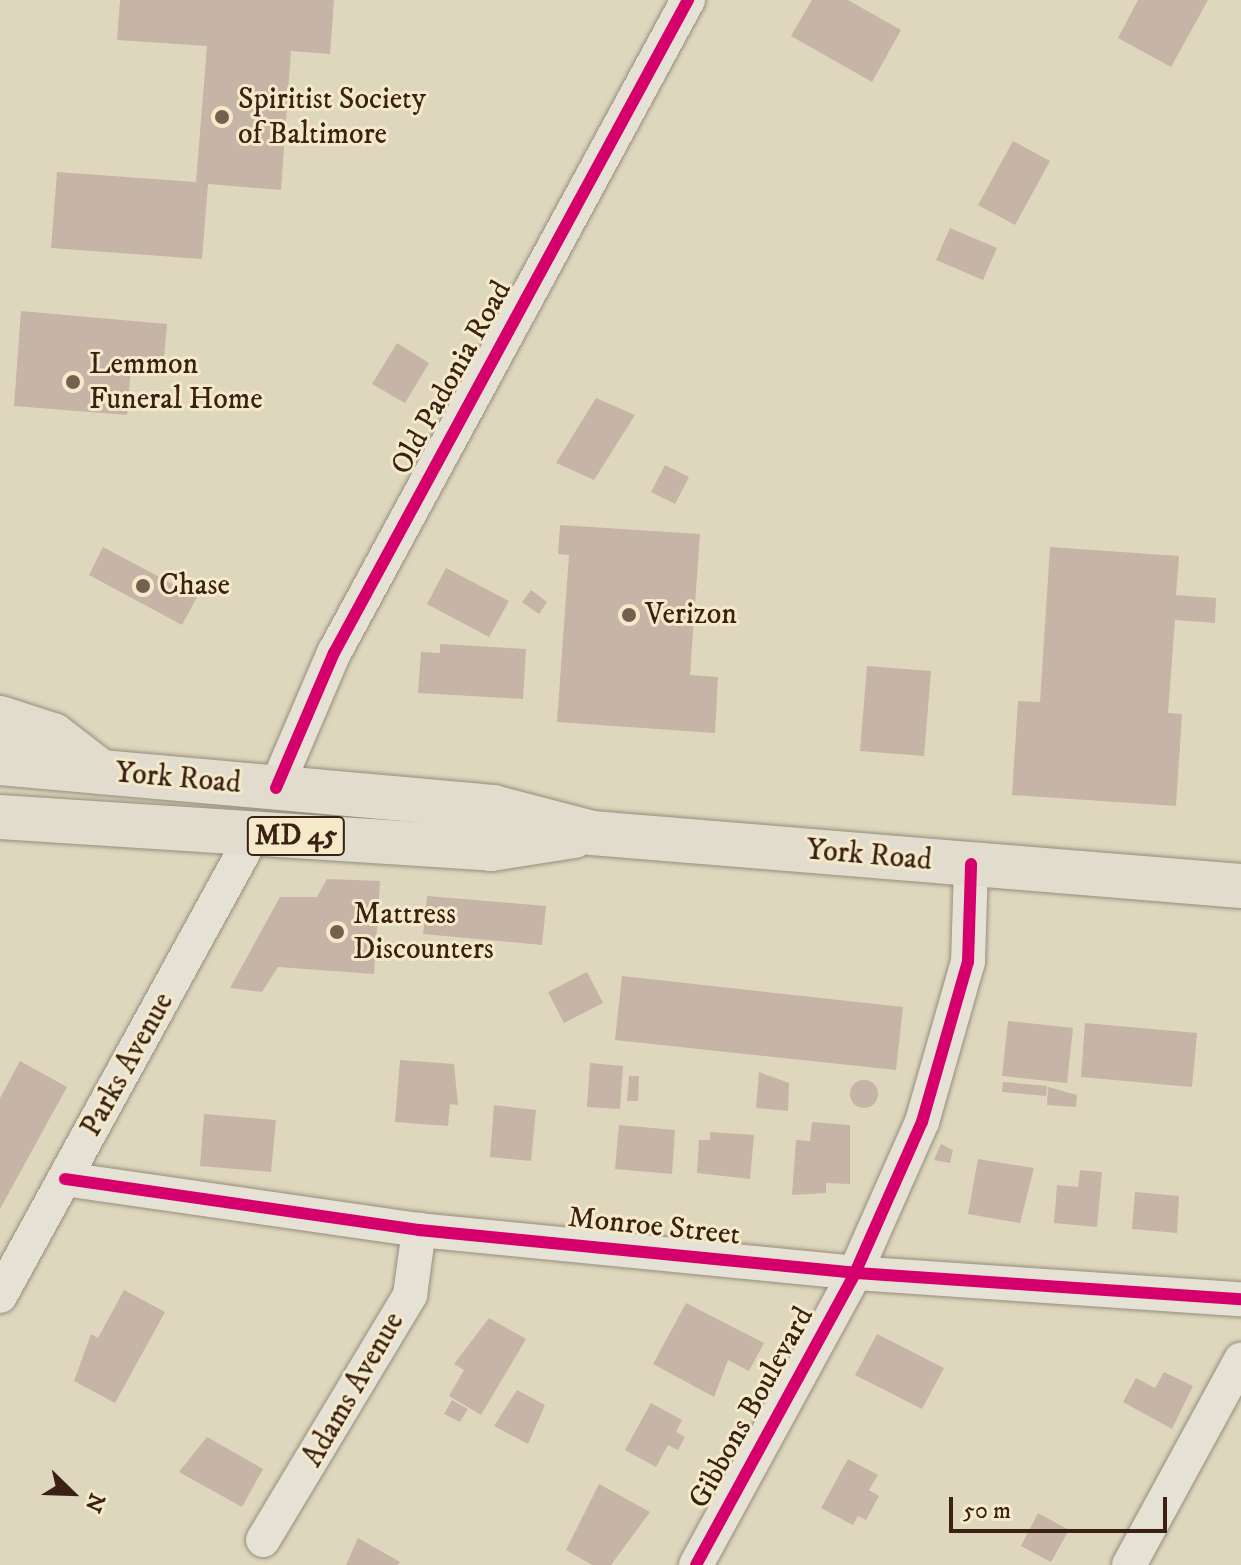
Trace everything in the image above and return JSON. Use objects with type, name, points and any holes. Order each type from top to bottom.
[{"type":"main road","points":[[0,718],[53,735],[101,772]]},
{"type":"main road","name":"York Road","points":[[0,763],[493,807],[592,833],[1241,886]]},
{"type":"main road","name":"York Road","points":[[12,822],[254,833],[491,849],[592,833]]},
{"type":"street","name":"Old Padonia Road","points":[[276,788],[300,718],[688,0]]},
{"type":"street","name":"Parks Avenue","points":[[0,1296],[254,833]]},
{"type":"street","name":"Gibbons Boulevard","points":[[696,1565],[855,1273],[922,1122],[968,962],[971,864]]},
{"type":"street","name":"Monroe Street","points":[[65,1179],[419,1230],[855,1273],[1241,1299]]},
{"type":"street","name":"Adams Avenue","points":[[263,1540],[410,1295],[419,1230]]},
{"type":"street","points":[[1129,1565],[1241,1360]]},
{"type":"building","points":[[120,0],[334,0],[330,54],[291,51],[281,190],[208,184],[202,259],[51,248],[57,172],[196,182],[207,46],[117,40]]},
{"type":"building","points":[[812,0],[848,0],[901,30],[872,82],[791,36]]},
{"type":"building","points":[[1138,0],[1208,0],[1171,67],[1118,38]]},
{"type":"building","points":[[1013,141],[1050,161],[1015,225],[978,205]]},
{"type":"building","points":[[950,228],[997,248],[983,280],[936,260]]},
{"type":"building","name":"Lemmon Funeral Home","points":[[21,311],[167,324],[164,359],[132,356],[127,415],[14,406]]},
{"type":"building","points":[[397,343],[429,363],[405,403],[372,384]]},
{"type":"building","points":[[596,398],[635,415],[594,480],[556,463]]},
{"type":"building","points":[[665,465],[689,477],[675,504],[651,492]]},
{"type":"building","name":"Verizon","points":[[560,525],[700,534],[690,675],[718,677],[715,733],[557,722],[569,555],[558,554]]},
{"type":"building","name":"Chase","points":[[103,547],[197,597],[182,625],[89,575]]},
{"type":"building","points":[[1050,547],[1179,556],[1176,595],[1216,598],[1215,623],[1175,620],[1168,713],[1182,714],[1176,806],[1012,795],[1018,701],[1040,702]]},
{"type":"building","points":[[446,568],[509,601],[489,637],[427,604]]},
{"type":"building","points":[[531,590],[547,602],[539,614],[522,602]]},
{"type":"building","points":[[440,644],[526,649],[523,699],[418,693],[421,652],[440,653]]},
{"type":"building","points":[[867,666],[931,671],[924,756],[860,751]]},
{"type":"building","name":"Mattress Discounters","points":[[327,879],[380,881],[374,974],[278,967],[262,992],[230,988],[280,897],[317,897]]},
{"type":"building","points":[[427,896],[546,906],[542,945],[423,934]]},
{"type":"building","points":[[587,972],[603,1003],[564,1023],[548,992]]},
{"type":"building","points":[[622,976],[903,1007],[896,1070],[615,1040]]},
{"type":"building","points":[[1008,1021],[1073,1028],[1067,1083],[1002,1076]]},
{"type":"building","points":[[1085,1023],[1197,1033],[1192,1087],[1081,1077]]},
{"type":"building","points":[[400,1060],[454,1064],[458,1105],[450,1104],[448,1126],[395,1122]]},
{"type":"building","points":[[20,1061],[67,1087],[0,1209],[0,1098]]},
{"type":"building","points":[[590,1063],[623,1066],[620,1109],[587,1107]]},
{"type":"building","points":[[759,1072],[789,1083],[788,1111],[756,1108]]},
{"type":"building","points":[[629,1076],[639,1076],[638,1101],[627,1101]]},
{"type":"building","points":[[864,1080],[874,1084],[878,1094],[874,1104],[864,1108],[854,1104],[850,1094],[854,1084]]},
{"type":"building","points":[[1003,1082],[1047,1086],[1046,1096],[1002,1092]]},
{"type":"building","points":[[1048,1087],[1077,1095],[1076,1107],[1047,1105]]},
{"type":"building","points":[[494,1105],[536,1110],[531,1161],[490,1157]]},
{"type":"building","points":[[204,1114],[276,1120],[271,1172],[200,1166]]},
{"type":"building","points":[[812,1122],[850,1125],[850,1184],[826,1183],[826,1193],[792,1195],[796,1140],[810,1141]]},
{"type":"building","points":[[619,1125],[675,1130],[672,1174],[615,1169]]},
{"type":"building","points":[[710,1132],[754,1135],[750,1179],[697,1173],[699,1140],[710,1140]]},
{"type":"building","points":[[941,1144],[953,1150],[950,1163],[934,1160]]},
{"type":"building","points":[[978,1159],[1034,1168],[1020,1223],[968,1214]]},
{"type":"building","points":[[1080,1170],[1102,1172],[1097,1227],[1054,1223],[1057,1185],[1078,1187]]},
{"type":"building","points":[[1135,1192],[1179,1196],[1177,1233],[1132,1229]]},
{"type":"building","points":[[124,1290],[165,1312],[115,1403],[74,1381],[91,1334],[98,1338]]},
{"type":"building","points":[[686,1303],[764,1343],[749,1371],[728,1360],[714,1397],[653,1364]]},
{"type":"building","points":[[489,1318],[526,1339],[481,1415],[449,1396],[464,1370],[454,1364]]},
{"type":"building","points":[[877,1334],[944,1368],[922,1409],[855,1375]]},
{"type":"building","points":[[1164,1372],[1193,1386],[1172,1429],[1123,1402],[1136,1378],[1155,1388]]},
{"type":"building","points":[[517,1390],[545,1405],[528,1444],[494,1426]]},
{"type":"building","points":[[452,1400],[468,1409],[460,1422],[444,1414]]},
{"type":"building","points":[[651,1403],[682,1420],[676,1432],[685,1437],[678,1450],[668,1445],[656,1467],[625,1450]]},
{"type":"building","points":[[207,1437],[263,1469],[242,1507],[179,1472]]},
{"type":"building","points":[[848,1459],[878,1475],[869,1490],[879,1496],[866,1520],[858,1516],[853,1525],[821,1508]]},
{"type":"building","points":[[599,1484],[650,1512],[611,1565],[592,1565],[566,1550]]},
{"type":"building","points":[[1038,1513],[1069,1530],[1051,1562],[1021,1546]]},
{"type":"building","points":[[358,1538],[400,1562],[398,1565],[346,1565]]},
{"type":"cycle path","points":[[276,788],[334,653],[688,0]]},
{"type":"cycle path","points":[[696,1565],[855,1273],[922,1122],[968,962],[971,864]]},
{"type":"cycle path","points":[[65,1179],[419,1230],[855,1273],[1241,1299]]},
{"type":"place","name":"Spiritist Society of Baltimore","points":[[222,117]]},
{"type":"place","name":"Lemmon Funeral Home","points":[[73,382]]},
{"type":"place","name":"Chase","points":[[143,586]]},
{"type":"place","name":"Verizon","points":[[629,615]]},
{"type":"place","name":"Mattress Discounters","points":[[337,932]]}]
